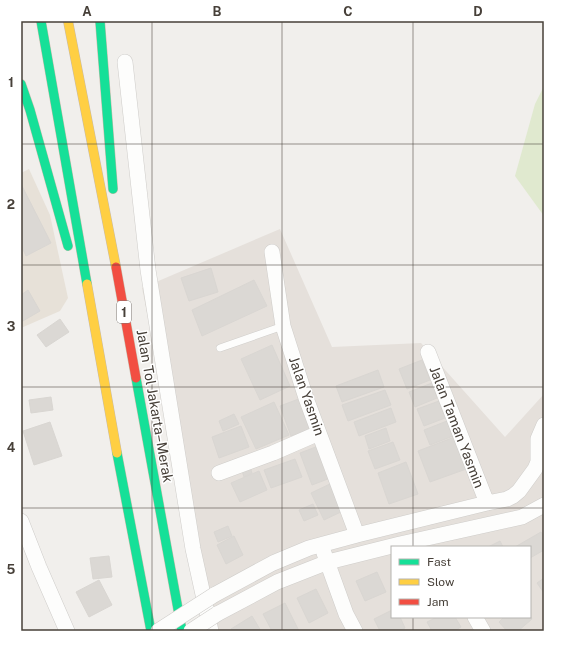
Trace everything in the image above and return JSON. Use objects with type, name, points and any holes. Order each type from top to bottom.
[{"type":"highway","points":[[41,21],[102,372],[152,631]]},
{"type":"highway","name":"Jalan Tol Jakarta–Merak","points":[[68,21],[182,631]]},
{"type":"highway","points":[[100,21],[120,294]]},
{"type":"highway","points":[[21,84],[30,110],[69,252]]},
{"type":"highway","points":[[78,282],[102,372]]},
{"type":"street","points":[[125,62],[148,270],[193,550],[212,631]]},
{"type":"street","name":"Jalan Yasmin","points":[[272,252],[284,326],[306,398],[357,535]]},
{"type":"street","name":"Jalan Taman Yasmin","points":[[428,352],[487,503]]},
{"type":"street","points":[[158,631],[214,595],[273,563],[309,548],[507,499],[513,496],[519,491],[535,469],[538,462],[538,439],[544,424]]},
{"type":"street","points":[[220,473],[273,453],[319,433]]},
{"type":"street","points":[[413,546],[440,541],[522,517],[542,509]]},
{"type":"street","points":[[21,521],[39,568],[67,631]]},
{"type":"street","points":[[321,545],[346,614],[355,631]]},
{"type":"street","points":[[190,631],[217,614],[277,582],[328,562],[391,550]]},
{"type":"street","points":[[476,618],[484,631]]},
{"type":"lane","points":[[220,348],[284,326]]},
{"type":"shaded area","points":[[29,169],[50,215],[68,298],[60,311],[21,328],[21,173]]},
{"type":"shaded area","points":[[280,229],[332,347],[421,343],[505,437],[544,394],[544,631],[211,631],[142,288]]},
{"type":"green space","points":[[544,86],[544,216],[515,176],[535,104]]},
{"type":"building","points":[[21,184],[51,243],[26,256],[21,245]]},
{"type":"building","points":[[211,268],[218,292],[189,301],[181,278]]},
{"type":"building","points":[[254,280],[267,306],[202,336],[192,310]]},
{"type":"building","points":[[28,290],[40,311],[21,322],[21,295]]},
{"type":"building","points":[[60,319],[69,332],[46,347],[37,335]]},
{"type":"building","points":[[272,345],[290,386],[260,400],[241,359]]},
{"type":"building","points":[[422,360],[430,380],[407,389],[399,369]]},
{"type":"building","points":[[378,370],[384,387],[342,402],[336,386]]},
{"type":"building","points":[[432,383],[437,398],[415,407],[409,392]]},
{"type":"building","points":[[385,390],[391,405],[348,421],[342,405]]},
{"type":"building","points":[[51,397],[53,410],[31,413],[29,400]]},
{"type":"building","points":[[304,397],[315,427],[291,436],[280,406]]},
{"type":"building","points":[[439,401],[445,418],[424,426],[417,409]]},
{"type":"building","points":[[274,402],[289,435],[256,449],[241,417]]},
{"type":"building","points":[[391,408],[396,422],[359,436],[354,422]]},
{"type":"building","points":[[234,414],[239,424],[223,431],[219,421]]},
{"type":"building","points":[[447,421],[453,436],[430,445],[424,430]]},
{"type":"building","points":[[50,422],[62,456],[34,465],[23,431]]},
{"type":"building","points":[[241,426],[249,447],[219,458],[212,437]]},
{"type":"building","points":[[386,428],[390,441],[369,449],[365,436]]},
{"type":"building","points":[[457,436],[469,468],[430,482],[418,451]]},
{"type":"building","points":[[393,442],[400,460],[375,469],[368,451]]},
{"type":"building","points":[[321,445],[333,477],[312,485],[300,453]]},
{"type":"building","points":[[295,459],[302,477],[271,488],[264,470]]},
{"type":"building","points":[[406,462],[418,494],[389,504],[378,473]]},
{"type":"building","points":[[250,467],[252,473],[244,477],[242,471]]},
{"type":"building","points":[[259,471],[267,490],[240,502],[231,483]]},
{"type":"building","points":[[332,483],[345,510],[324,520],[311,493]]},
{"type":"building","points":[[313,504],[318,515],[304,521],[299,510]]},
{"type":"building","points":[[228,526],[232,536],[218,542],[214,532]]},
{"type":"building","points":[[541,532],[544,537],[544,550],[531,557],[531,546],[517,546]]},
{"type":"building","points":[[234,536],[243,555],[226,564],[217,545]]},
{"type":"building","points":[[500,541],[502,546],[490,546]]},
{"type":"building","points":[[109,556],[112,577],[93,579],[90,558]]},
{"type":"building","points":[[377,572],[386,592],[365,601],[356,581]]},
{"type":"building","points":[[544,578],[544,593],[537,583]]},
{"type":"building","points":[[99,580],[112,605],[89,617],[76,592]]},
{"type":"building","points":[[316,589],[328,613],[309,623],[297,598]]},
{"type":"building","points":[[285,603],[299,631],[272,631],[263,614]]},
{"type":"building","points":[[391,610],[391,618],[400,618],[405,628],[398,631],[380,631],[374,619]]},
{"type":"building","points":[[252,616],[261,631],[232,631],[231,629]]},
{"type":"building","points":[[435,618],[456,618],[461,627],[454,631],[432,631],[427,622]]},
{"type":"building","points":[[503,618],[531,618],[532,619],[518,631],[507,631],[499,622]]},
{"type":"traffic: fast","points":[[41,21],[87,284]]},
{"type":"traffic: fast","points":[[100,21],[113,189]]},
{"type":"traffic: fast","points":[[21,84],[30,110],[68,246]]},
{"type":"traffic: fast","points":[[136,378],[182,631]]},
{"type":"traffic: fast","points":[[117,453],[151,631]]},
{"type":"traffic: slow","points":[[68,21],[116,267]]},
{"type":"traffic: slow","points":[[87,284],[117,453]]},
{"type":"traffic: jam","points":[[116,267],[136,378]]}]
